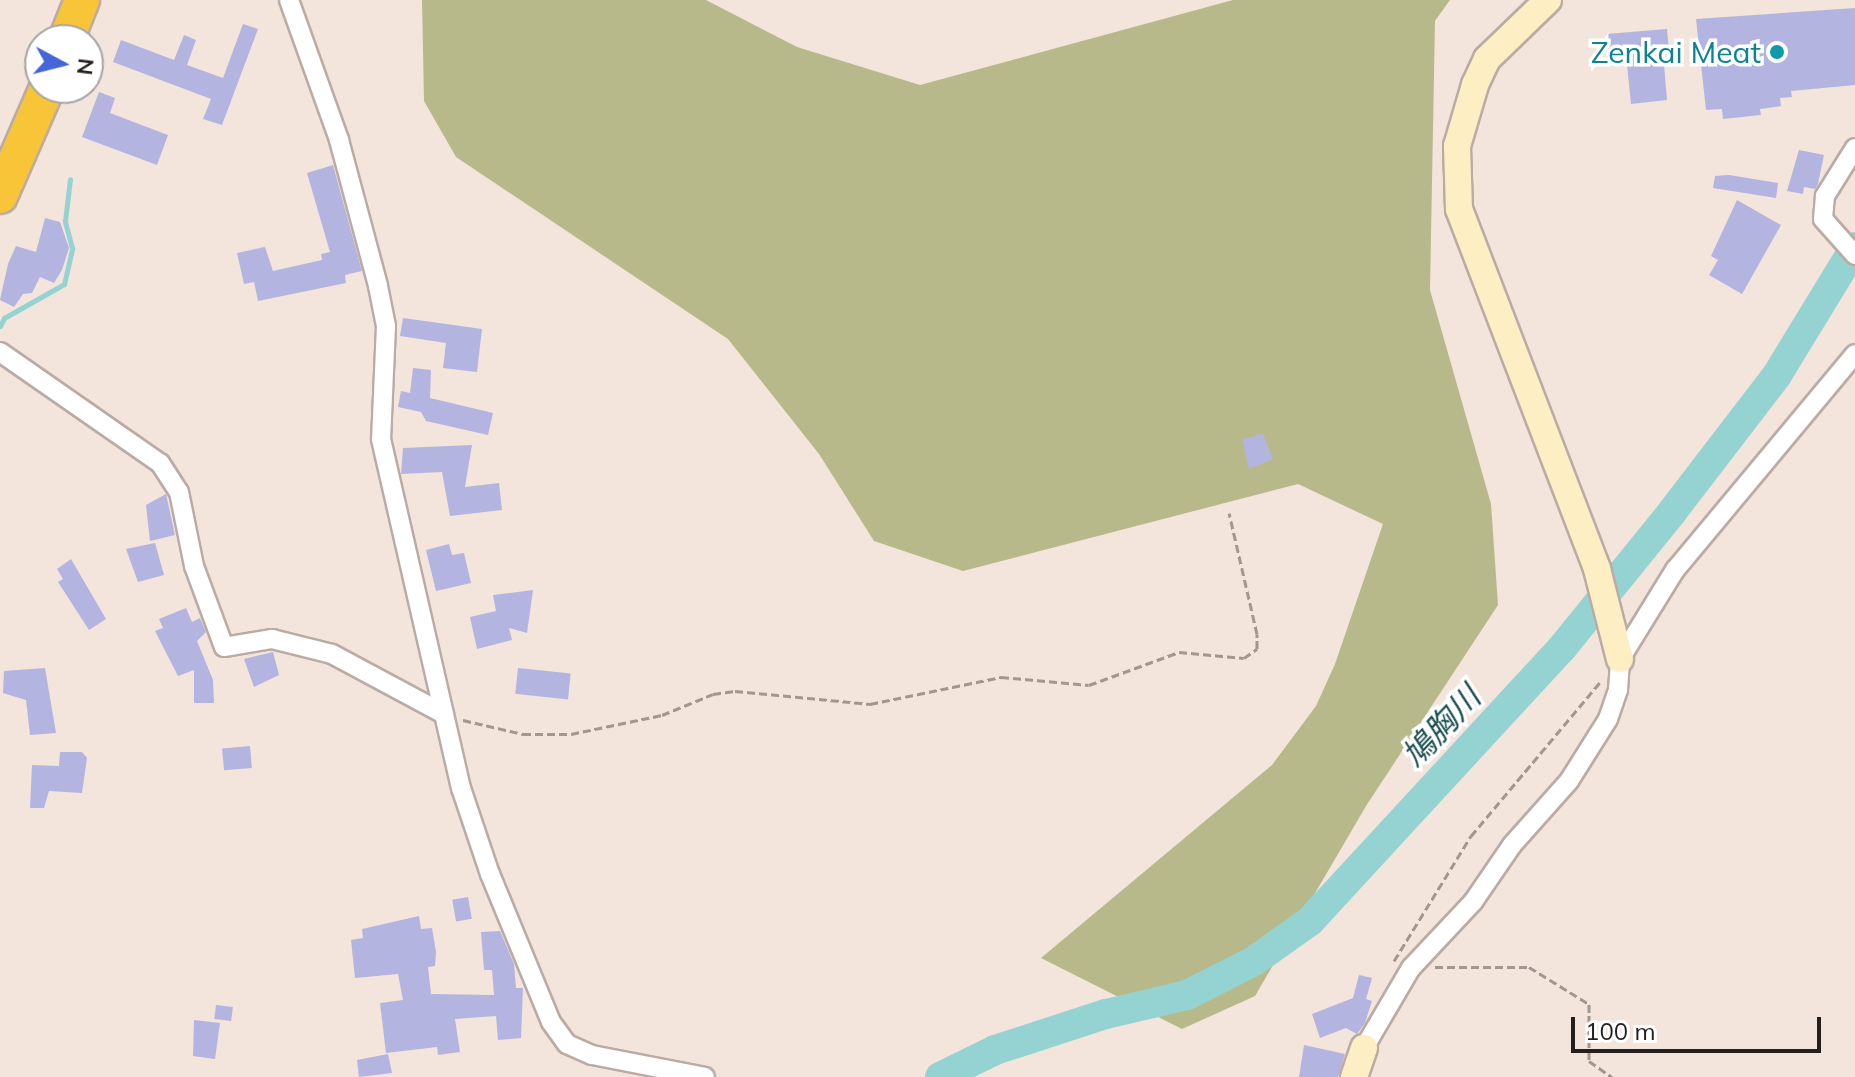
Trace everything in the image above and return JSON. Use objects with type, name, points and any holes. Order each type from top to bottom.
[{"type":"highway","points":[[72,24],[82,0]]},
{"type":"highway","points":[[0,196],[40,104]]},
{"type":"main road","points":[[1548,0],[1487,59],[1475,85],[1457,146],[1459,209],[1597,569],[1620,659]]},
{"type":"main road","points":[[1354,1077],[1364,1048]]},
{"type":"street","points":[[289,0],[339,140],[378,286],[386,326],[381,439],[461,788],[490,874],[559,1033],[567,1044],[592,1055],[705,1077]]},
{"type":"street","points":[[1855,148],[1825,196],[1823,219],[1855,255]]},
{"type":"street","points":[[0,352],[160,463],[179,492],[194,566],[224,647],[272,639],[332,654],[444,714]]},
{"type":"street","points":[[1364,1048],[1402,966],[1473,902],[1512,845],[1569,781],[1608,719],[1618,690],[1620,659],[1675,570],[1855,354]]},
{"type":"path","points":[[444,714],[488,729],[571,734],[662,715],[713,694],[735,691],[870,704],[1001,677],[1089,685],[1179,652],[1244,658],[1257,649],[1257,634],[1229,513]]},
{"type":"path","points":[[1612,1077],[1589,1061],[1589,1004],[1529,967],[1402,966],[1471,836],[1620,659]]},
{"type":"green space","points":[[422,0],[706,0],[797,47],[920,85],[1233,0],[1450,0],[1435,21],[1430,290],[1491,504],[1498,605],[1366,806],[1255,996],[1182,1029],[1041,958],[1272,765],[1316,706],[1335,664],[1383,524],[1298,484],[963,571],[874,541],[819,454],[728,339],[456,157],[424,101]]},
{"type":"building","name":"Zenkai Meat","points":[[1855,8],[1855,85],[1791,91],[1792,97],[1780,98],[1781,106],[1760,109],[1761,115],[1723,119],[1722,109],[1706,110],[1696,19]]},
{"type":"building","points":[[243,24],[258,29],[222,125],[203,119],[211,99],[113,62],[121,40],[174,60],[184,35],[196,40],[187,65],[223,78]]},
{"type":"building","points":[[1667,29],[1669,51],[1663,52],[1667,100],[1631,104],[1626,54],[1607,55],[1606,34]]},
{"type":"building","points":[[104,94],[115,98],[110,113],[168,135],[157,165],[82,137],[94,104],[104,104]]},
{"type":"building","points":[[1799,150],[1824,155],[1818,184],[1815,189],[1804,187],[1803,194],[1787,191]]},
{"type":"building","points":[[333,165],[362,271],[345,275],[346,283],[258,301],[254,282],[244,284],[237,253],[265,247],[273,271],[322,260],[321,254],[330,252],[307,173]]},
{"type":"building","points":[[1729,175],[1778,183],[1776,198],[1713,188],[1715,176]]},
{"type":"building","points":[[1737,200],[1781,225],[1742,294],[1709,275],[1718,260],[1711,256]]},
{"type":"building","points":[[45,218],[60,222],[69,248],[62,270],[54,283],[40,277],[32,293],[23,294],[14,307],[0,300],[8,264],[16,246],[36,252]]},
{"type":"building","points":[[403,318],[482,329],[477,372],[443,368],[446,343],[400,336]]},
{"type":"building","points":[[413,368],[431,370],[430,398],[493,413],[488,435],[426,421],[421,412],[398,407],[401,391],[410,393]]},
{"type":"building","points":[[1263,434],[1273,459],[1249,469],[1242,439]]},
{"type":"building","points":[[472,445],[465,487],[499,483],[502,510],[450,516],[442,472],[401,474],[403,448]]},
{"type":"building","points":[[166,494],[175,535],[150,541],[146,505]]},
{"type":"building","points":[[155,543],[164,575],[138,582],[126,549]]},
{"type":"building","points":[[449,544],[452,555],[464,553],[471,583],[436,591],[426,550]]},
{"type":"building","points":[[71,559],[106,619],[89,630],[58,582],[63,579],[57,569]]},
{"type":"building","points":[[533,590],[527,633],[509,628],[512,640],[477,649],[470,617],[496,611],[493,595]]},
{"type":"building","points":[[186,608],[192,622],[200,618],[206,632],[197,641],[213,680],[214,703],[194,703],[194,670],[178,676],[155,631],[163,628],[159,619]]},
{"type":"building","points":[[273,652],[279,675],[254,687],[244,659]]},
{"type":"building","points":[[45,668],[56,733],[30,735],[26,700],[3,693],[4,671]]},
{"type":"building","points":[[518,668],[571,674],[568,699],[515,694]]},
{"type":"building","points":[[250,746],[252,768],[224,770],[222,748]]},
{"type":"building","points":[[60,752],[82,752],[87,758],[82,793],[49,791],[44,808],[30,808],[32,765],[59,766]]},
{"type":"building","points":[[468,897],[472,919],[456,921],[452,900]]},
{"type":"building","points":[[419,916],[421,929],[432,928],[436,952],[435,966],[428,967],[431,994],[494,995],[492,970],[484,970],[481,932],[500,931],[514,964],[516,988],[523,988],[521,1038],[498,1040],[496,1016],[455,1019],[460,1052],[438,1055],[437,1047],[386,1053],[380,1003],[403,1000],[398,974],[355,978],[351,940],[363,938],[362,929]]},
{"type":"building","points":[[1359,975],[1372,978],[1366,999],[1372,1001],[1365,1023],[1357,1034],[1346,1028],[1320,1038],[1312,1014],[1353,998]]},
{"type":"building","points":[[216,1005],[233,1007],[231,1021],[214,1019]]},
{"type":"building","points":[[194,1020],[220,1023],[215,1059],[193,1056]]},
{"type":"building","points":[[1304,1045],[1345,1054],[1338,1077],[1299,1077]]},
{"type":"building","points":[[388,1054],[392,1073],[359,1077],[357,1060]]},
{"type":"waterway","points":[[0,326],[4,318],[64,284],[72,248],[65,221],[70,179]]},
{"type":"waterway","name":"鳩胸川","points":[[940,1077],[995,1050],[1106,1014],[1187,995],[1254,961],[1310,921],[1562,648],[1672,512],[1777,375],[1855,247]]},
{"type":"place","name":"Zenkai Meat","points":[[1777,52]]}]
